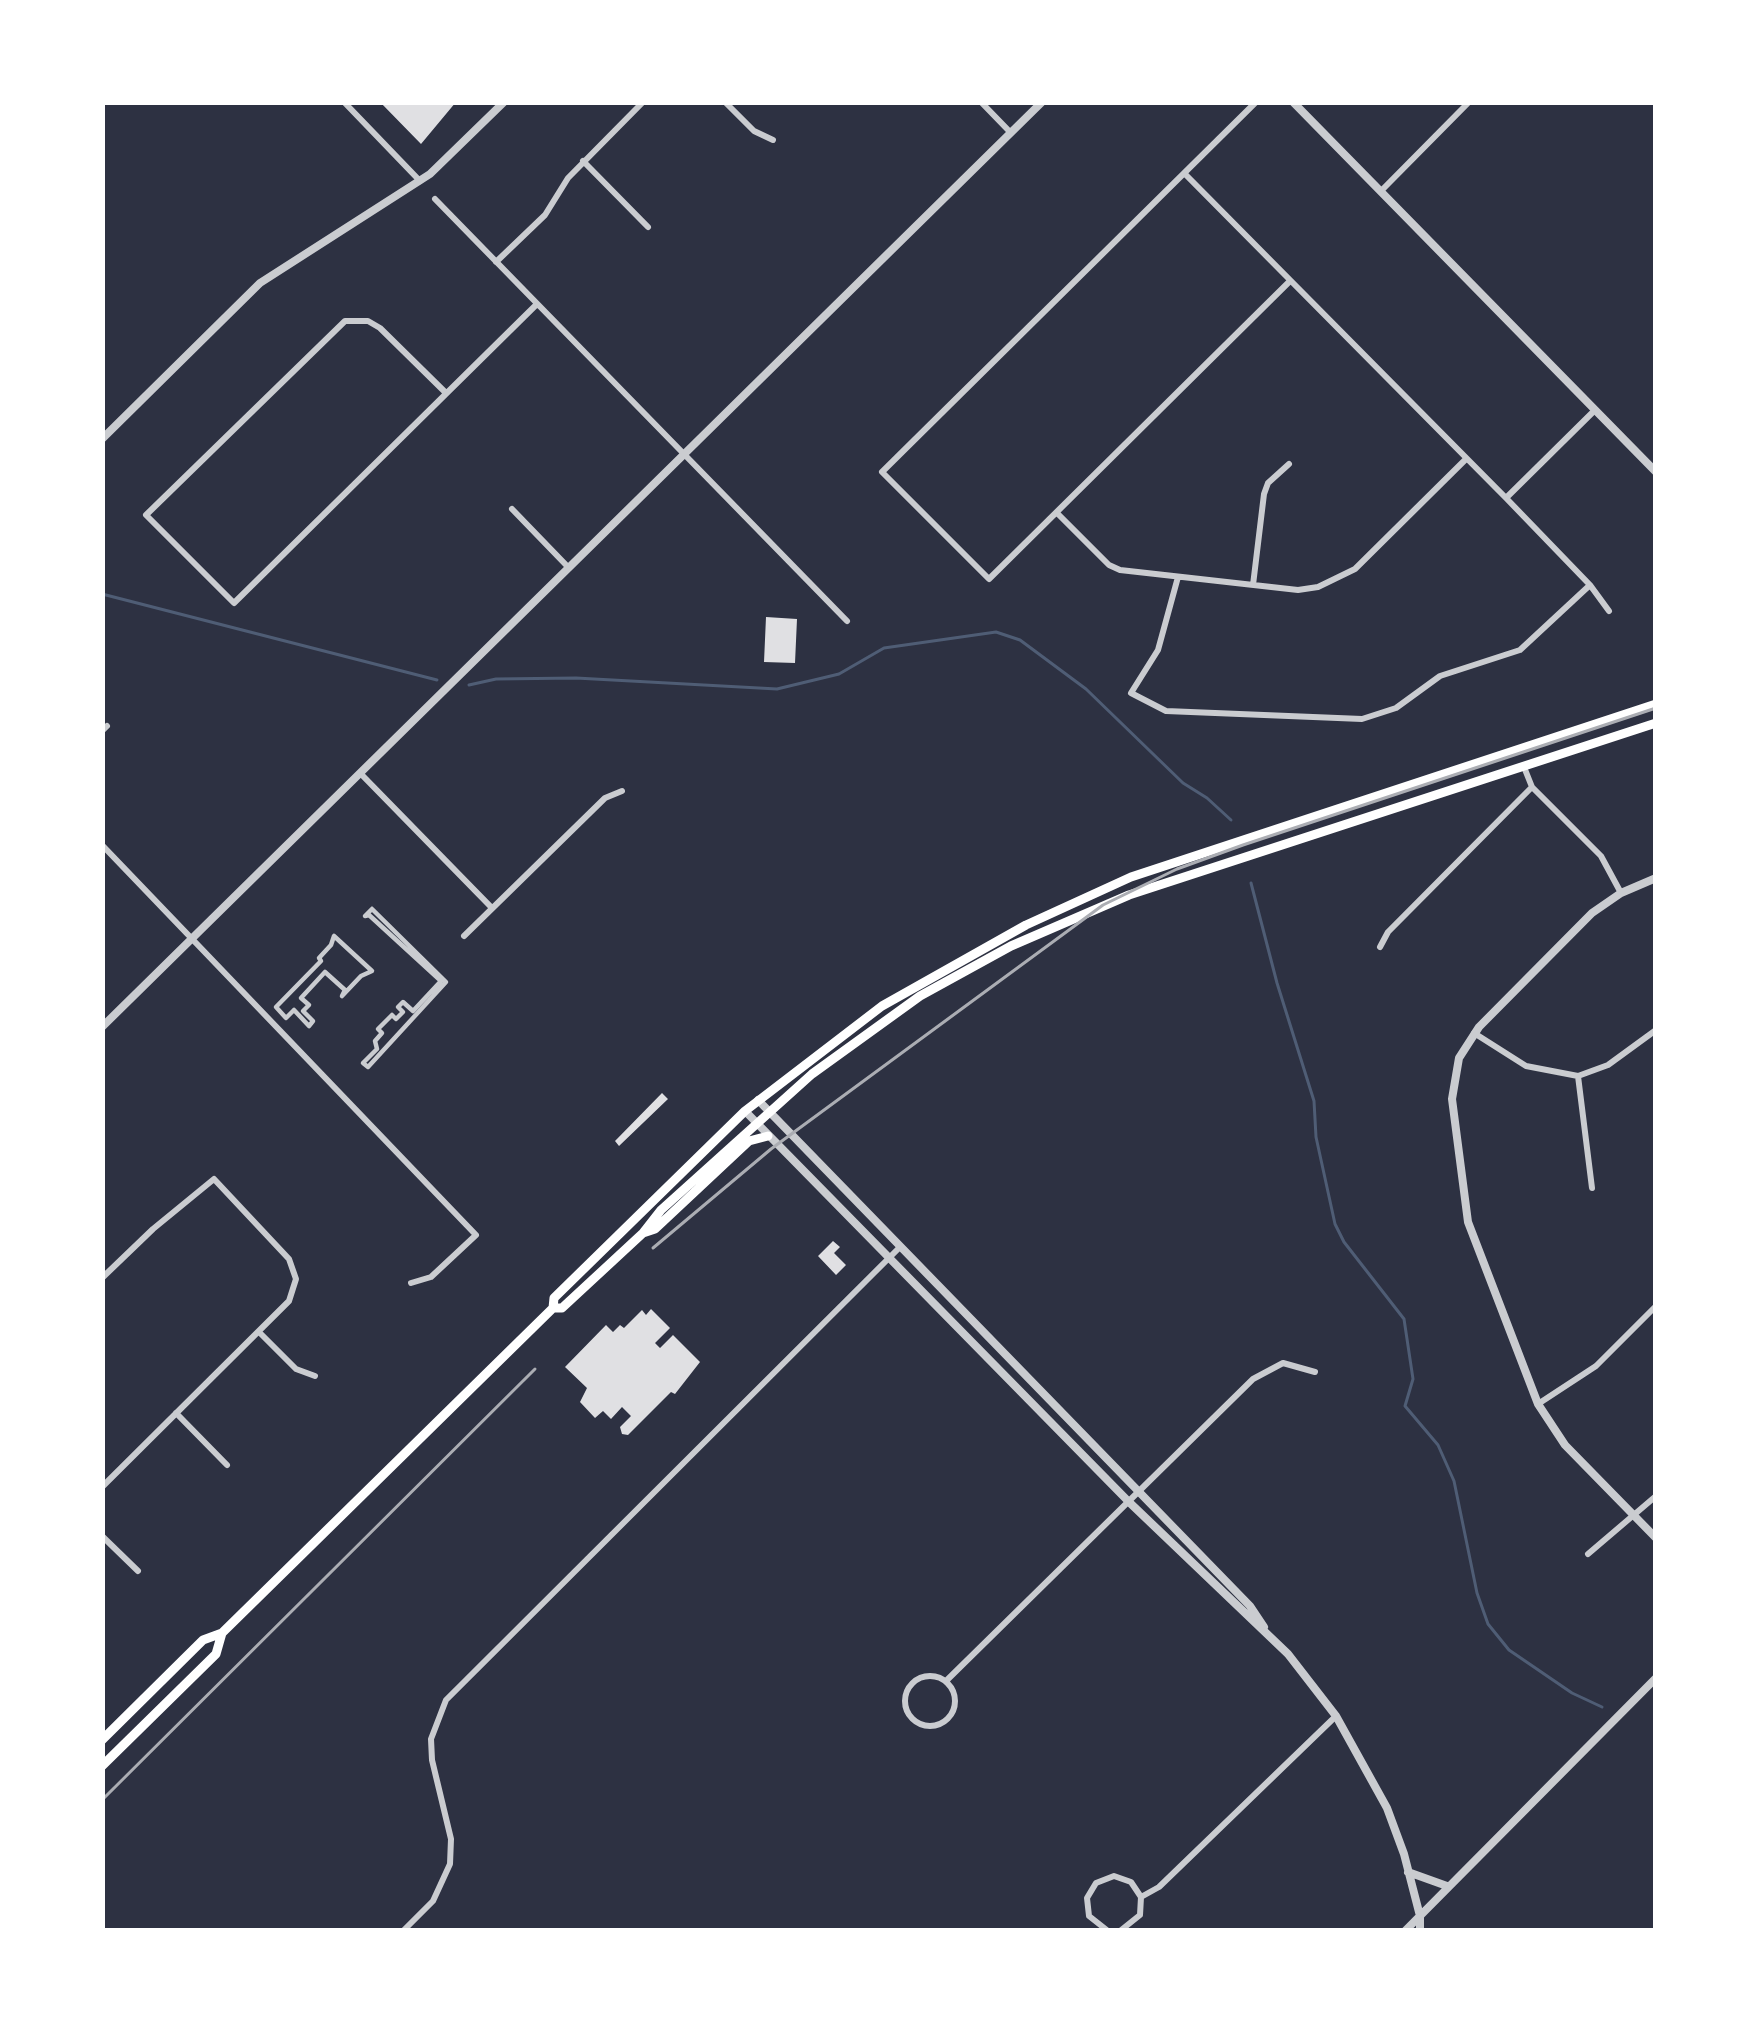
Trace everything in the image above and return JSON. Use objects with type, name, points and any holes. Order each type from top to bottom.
[{"type":"main road","points":[[102,1740],[203,1640],[222,1633],[745,1112],[882,1006],[988,945],[1111,886],[1656,704]]},
{"type":"main road","points":[[553,1308],[562,1308],[768,1112],[884,1020],[1010,946],[1129,895],[1656,723]]},
{"type":"main road","points":[[643,1233],[655,1229],[749,1141],[768,1136]]},
{"type":"main road","points":[[102,1766],[216,1654],[222,1633]]},
{"type":"street","points":[[344,102],[420,181]]},
{"type":"street","points":[[102,439],[260,283],[420,181],[504,102]]},
{"type":"street","points":[[496,262],[545,215],[583,161],[643,102]]},
{"type":"street","points":[[724,102],[754,131],[773,140]]},
{"type":"street","points":[[981,102],[1011,133]]},
{"type":"street","points":[[102,1027],[1042,102]]},
{"type":"street","points":[[1256,102],[882,472],[989,579],[1290,281]]},
{"type":"street","points":[[1293,102],[1656,472]]},
{"type":"street","points":[[1382,191],[1469,102]]},
{"type":"street","points":[[583,161],[648,227]]},
{"type":"street","points":[[1185,174],[1506,498],[1609,611]]},
{"type":"street","points":[[435,199],[847,621]]},
{"type":"street","points":[[446,393],[380,328],[358,320],[335,327],[146,515],[234,604],[537,304]]},
{"type":"street","points":[[1506,498],[1595,410]]},
{"type":"street","points":[[1057,512],[1108,565],[1120,570],[1298,590],[1339,579],[1355,568],[1466,459]]},
{"type":"street","points":[[1253,585],[1264,494],[1268,483],[1289,464]]},
{"type":"street","points":[[512,509],[569,568]]},
{"type":"street","points":[[1178,577],[1158,650],[1131,693],[1166,711],[1362,719],[1396,708],[1440,676],[1520,650],[1590,585]]},
{"type":"street","points":[[1524,767],[1532,787],[1601,856],[1621,892]]},
{"type":"street","points":[[361,774],[492,908]]},
{"type":"street","points":[[1380,947],[1388,932],[1532,787]]},
{"type":"street","points":[[464,936],[605,798],[622,791]]},
{"type":"street","points":[[102,845],[476,1235],[431,1277],[411,1283]]},
{"type":"street","points":[[1656,878],[1621,892],[1592,913],[1474,1033],[1462,1050],[1453,1085],[1465,1209],[1538,1404],[1565,1445],[1656,1538]]},
{"type":"street","points":[[371,909],[446,982],[368,1066],[363,1063],[376,1049],[375,1041],[382,1033],[378,1030],[392,1015],[396,1018],[403,1012],[398,1007],[403,1002],[412,1011],[440,980],[365,916],[371,909]]},
{"type":"street","points":[[334,936],[372,971],[342,996],[345,990],[326,972],[302,998],[309,1005],[302,1011],[313,1021],[309,1026],[294,1010],[286,1018],[276,1007],[321,961],[334,936]]},
{"type":"street","points":[[1474,1033],[1526,1066],[1578,1076],[1608,1065],[1655,1033]]},
{"type":"street","points":[[1578,1076],[1592,1188]]},
{"type":"street","points":[[758,1100],[1250,1606],[1336,1716],[1387,1808],[1408,1871],[1420,1931]]},
{"type":"street","points":[[745,1112],[1129,1502],[1268,1634]]},
{"type":"street","points":[[102,1278],[152,1229],[214,1180],[289,1259],[296,1279],[289,1300],[102,1487]]},
{"type":"street","points":[[403,1931],[433,1901],[450,1864],[451,1839],[431,1739],[446,1700],[900,1247]]},
{"type":"street","points":[[1538,1404],[1596,1366],[1656,1306]]},
{"type":"street","points":[[259,1332],[296,1369],[315,1376]]},
{"type":"street","points":[[946,1681],[1268,1369],[1283,1363],[1315,1372]]},
{"type":"street","points":[[176,1413],[227,1465]]},
{"type":"street","points":[[1588,1555],[1656,1496]]},
{"type":"street","points":[[102,1536],[138,1571]]},
{"type":"street","points":[[923,1676],[946,1681],[955,1695],[953,1712],[933,1726],[916,1723],[904,1701],[910,1685],[923,1676]]},
{"type":"street","points":[[1405,1931],[1656,1678]]},
{"type":"street","points":[[1141,1897],[1159,1887],[1336,1716]]},
{"type":"street","points":[[1408,1871],[1449,1886]]},
{"type":"street","points":[[1108,1931],[1094,1924],[1086,1907],[1096,1882],[1123,1878],[1141,1897],[1140,1915],[1120,1931]]},
{"type":"street","points":[[1420,1916],[1429,1931]]},
{"type":"building","points":[[380,102],[456,102],[421,144]]},
{"type":"building","points":[[766,617],[797,619],[795,663],[764,662]]},
{"type":"building","points":[[662,1093],[668,1099],[619,1146],[615,1141]]},
{"type":"building","points":[[833,1241],[840,1247],[834,1253],[846,1265],[836,1275],[818,1256]]},
{"type":"building","points":[[651,1309],[670,1328],[655,1343],[660,1348],[673,1335],[700,1362],[675,1394],[671,1392],[628,1435],[622,1434],[620,1427],[631,1416],[622,1407],[611,1419],[603,1411],[595,1418],[580,1402],[587,1388],[565,1367],[606,1325],[613,1332],[642,1310],[646,1315]]},
{"type":"waterway","points":[[102,594],[437,680]]},
{"type":"waterway","points":[[469,685],[496,679],[576,678],[777,689],[839,674],[884,648],[996,632],[1020,640],[1086,689],[1183,783],[1231,820]]},
{"type":"waterway","points":[[1251,883],[1314,1101],[1316,1137],[1335,1224],[1404,1319],[1413,1379],[1405,1406],[1438,1445],[1454,1481],[1488,1624],[1509,1650],[1572,1693],[1602,1707]]},
{"type":"railway","points":[[653,1248],[771,1149],[1103,905],[1177,869],[1243,845],[1656,708]]},
{"type":"railway","points":[[102,1800],[535,1369]]}]
